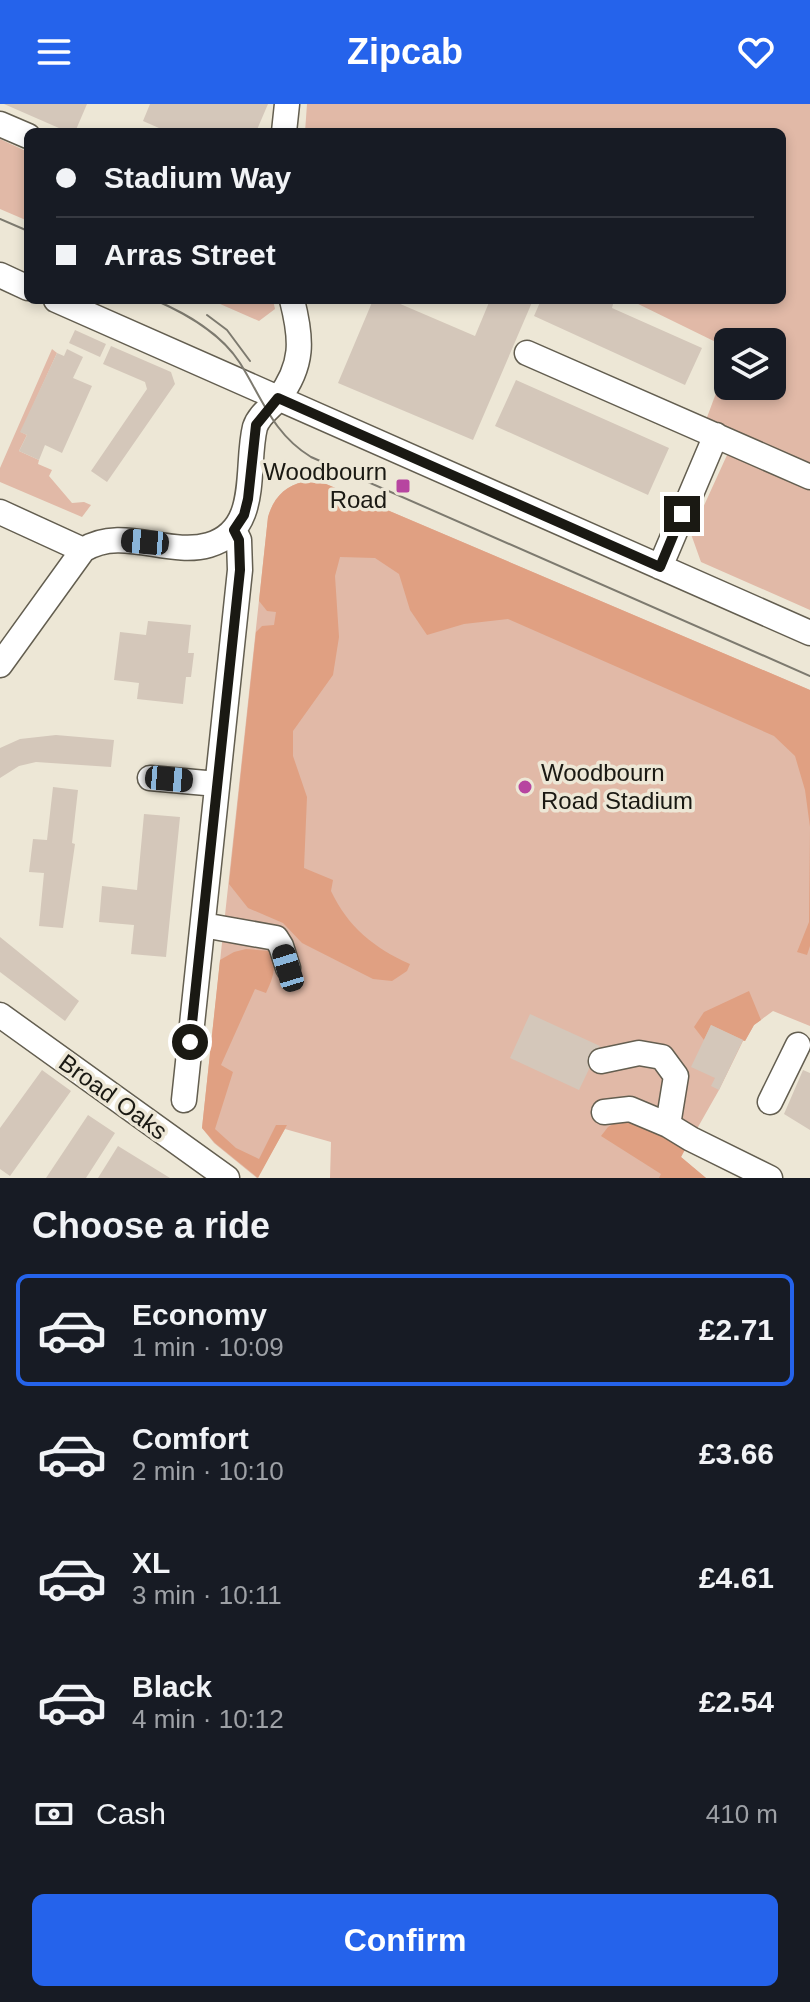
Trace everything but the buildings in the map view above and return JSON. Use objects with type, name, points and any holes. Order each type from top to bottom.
[{"type":"street","points":[[284,128],[287,104]]},
{"type":"street","points":[[0,124],[24,134]]},
{"type":"street","points":[[0,275],[24,286]]},
{"type":"street","points":[[65,304],[810,633]]},
{"type":"street","points":[[0,665],[83,550],[102,540],[191,547],[209,545],[234,530],[244,515],[248,499],[256,425],[278,398],[300,354],[300,333],[293,304]]},
{"type":"street","points":[[527,353],[810,477]]},
{"type":"street","points":[[660,567],[716,435]]},
{"type":"street","points":[[0,512],[83,550]]},
{"type":"street","points":[[184,1100],[240,570],[239,540],[234,530]]},
{"type":"street","points":[[150,778],[217,784]]},
{"type":"street","points":[[203,925],[276,938],[288,968]]},
{"type":"street","name":"Broad Oaks","points":[[0,1015],[227,1178]]},
{"type":"street","points":[[770,1102],[798,1045]]},
{"type":"street","points":[[601,1061],[639,1053],[662,1057],[676,1076],[668,1125]]},
{"type":"street","points":[[604,1112],[630,1109],[668,1125],[754,1175]]},
{"type":"shaded area","points":[[307,104],[810,104],[810,610],[701,562],[691,534],[738,431],[706,420],[714,399],[786,400],[786,328],[714,328],[714,341],[638,304],[786,304],[786,128],[305,128]]},
{"type":"shaded area","points":[[0,139],[24,150],[24,219],[0,209]]},
{"type":"shaded area","points":[[220,304],[274,304],[275,309],[259,321]]},
{"type":"shaded area","points":[[52,349],[57,353],[21,432],[27,435],[19,451],[52,470],[49,476],[72,503],[91,505],[82,517],[0,482],[0,468]]},
{"type":"shaded area","name":"Woodbourn Road Stadium","points":[[304,482],[326,484],[810,690],[810,1026],[773,1011],[754,1025],[743,1041],[681,1157],[706,1178],[330,1178],[331,1142],[285,1129],[257,1178],[214,1143],[202,1128],[268,517],[281,494],[291,486]]},
{"type":"shaded area","points":[[304,482],[326,484],[810,690],[810,827],[805,790],[795,756],[774,736],[508,619],[464,624],[427,635],[410,610],[399,574],[375,558],[340,557],[335,576],[339,637],[333,675],[293,731],[293,756],[307,797],[304,868],[333,880],[331,891],[354,926],[385,951],[410,964],[407,971],[392,981],[373,979],[302,943],[283,923],[248,908],[229,884],[256,632],[262,626],[274,625],[276,612],[267,611],[259,601],[268,517],[281,494],[291,486]]},
{"type":"shaded area","points":[[810,827],[810,946],[807,955],[797,952],[809,922]]},
{"type":"shaded area","points":[[246,949],[269,951],[274,972],[266,993],[255,989],[221,1065],[233,1072],[215,1129],[236,1148],[259,1159],[276,1125],[287,1125],[258,1178],[215,1143],[202,1128],[220,960]]},
{"type":"shaded area","points":[[749,991],[761,1020],[754,1025],[745,1041],[711,1025],[704,1040],[694,1027],[704,1012]]},
{"type":"shaded area","points":[[621,1119],[639,1119],[686,1147],[681,1157],[706,1178],[659,1178],[661,1174],[601,1136]]},
{"type":"tram line","points":[[0,219],[24,229]]},
{"type":"tram line","points":[[163,304],[191,318],[223,342],[240,363],[287,438],[311,457],[810,676]]},
{"type":"tram line","points":[[207,315],[227,330],[250,361]]},
{"type":"place","name":"Woodbourn Road","points":[[403,486]]},
{"type":"place","name":"Woodbourn Road Stadium","points":[[525,787]]},
{"type":"route","points":[[190,1042],[240,570],[239,540],[234,530],[244,515],[248,499],[256,425],[262,415],[278,398],[660,567],[682,514]]}]
